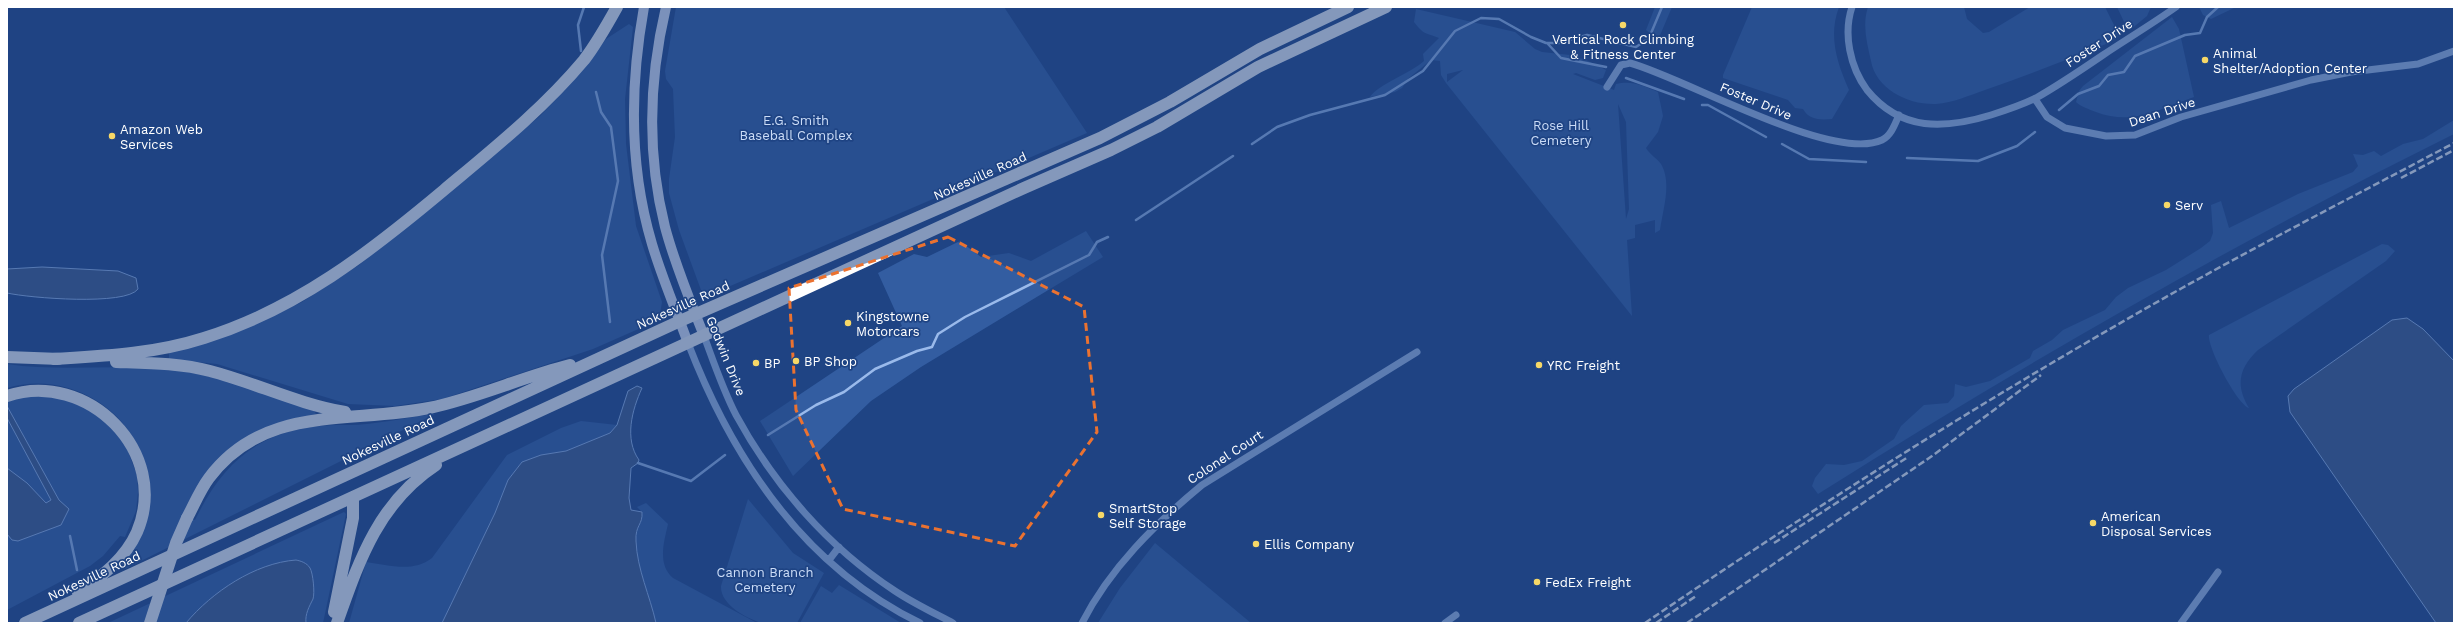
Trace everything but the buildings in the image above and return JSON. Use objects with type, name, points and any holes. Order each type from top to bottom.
[{"type":"highway","points":[[53,359],[116,356],[177,346],[226,331],[270,313],[324,283],[381,242],[532,115],[584,59],[617,7]]},
{"type":"highway","name":"Nokesville Road","points":[[25,623],[680,321],[1100,138],[1170,102],[1260,49],[1348,7]]},
{"type":"highway","points":[[80,623],[1111,150],[1157,127],[1272,60],[1386,7]]},
{"type":"highway","points":[[7,357],[189,366],[225,375],[323,408],[372,414]]},
{"type":"highway","points":[[150,623],[176,543],[187,518],[209,479],[221,464],[246,444],[261,435],[309,420],[416,410],[449,403],[542,372],[599,358]]},
{"type":"highway","points":[[7,396],[37,390],[54,391],[84,400],[99,409],[120,429],[130,443],[141,470],[143,510],[136,532],[128,547],[105,573],[52,611]]},
{"type":"highway","points":[[337,623],[358,564],[380,521],[422,475],[474,442]]},
{"type":"highway","points":[[332,623],[353,518],[353,497]]},
{"type":"main road","points":[[644,7],[638,46],[634,102],[638,173],[652,243],[688,344]]},
{"type":"main road","name":"Godwin Drive","points":[[666,7],[656,58],[653,93],[655,165],[665,227],[704,336]]},
{"type":"street","points":[[1852,7],[1848,25],[1848,44],[1857,73],[1877,100],[1899,116],[1926,124],[1952,124],[2009,109],[2035,98]]},
{"type":"street","name":"Foster Drive","points":[[2035,98],[2176,7]]},
{"type":"street","name":"Dean Drive","points":[[2035,98],[2044,114],[2058,125],[2084,132],[2121,137],[2152,130],[2181,117],[2311,80],[2351,72],[2418,64],[2454,51]]},
{"type":"street","name":"Foster Drive","points":[[1607,87],[1620,65],[1630,63],[1799,132],[1840,141],[1872,142],[1883,139],[1889,134],[1899,116]]},
{"type":"street","name":"Godwin Drive","points":[[704,336],[723,386],[752,442],[792,498],[839,547],[896,592],[953,623]]},
{"type":"street","points":[[688,344],[714,406],[745,462],[788,518],[829,560],[884,602],[920,623]]},
{"type":"street","name":"Colonel Court","points":[[1082,623],[1111,576],[1135,548],[1157,524],[1202,484],[1417,352]]},
{"type":"street","points":[[829,560],[839,547]]},
{"type":"street","points":[[2181,623],[2218,572]]},
{"type":"street","points":[[1445,623],[1456,615]]},
{"type":"highlighted area","points":[[948,237],[1084,307],[1097,432],[1015,546],[843,509],[796,410],[789,288]]},
{"type":"green space","name":"E.G. Smith Baseball Complex","points":[[676,7],[1004,7],[1087,133],[714,293],[707,294],[701,290],[679,230],[669,193],[669,179],[675,137],[673,89],[666,79],[665,71]]},
{"type":"green space","points":[[1655,7],[1672,7],[1658,40],[1646,30]]},
{"type":"green space","points":[[1752,7],[1839,7],[1834,28],[1835,49],[1849,90],[1832,119],[1819,119],[1812,117],[1805,113],[1803,109],[1795,108],[1788,100],[1723,78]]},
{"type":"green space","points":[[1868,7],[1964,7],[1967,19],[1983,33],[1989,32],[2030,7],[2105,7],[2117,31],[2122,34],[2111,42],[2033,73],[1955,100],[1936,104],[1925,104],[1904,98],[1886,87],[1879,80],[1874,71],[1869,54],[1865,27]]},
{"type":"green space","points":[[2117,7],[2151,7],[2147,16],[2130,30],[2127,28]]},
{"type":"green space","points":[[2199,7],[2236,7],[2211,19],[2203,15]]},
{"type":"green space","name":"Rose Hill Cemetery","points":[[1416,9],[1515,32],[1535,49],[1542,52],[1570,55],[1586,60],[1606,70],[1603,78],[1595,80],[1576,73],[1573,74],[1614,90],[1616,84],[1633,83],[1658,92],[1663,116],[1658,132],[1646,148],[1649,153],[1661,164],[1664,171],[1666,179],[1666,196],[1660,230],[1655,233],[1655,220],[1635,225],[1635,238],[1627,240],[1632,316],[1446,83],[1441,75],[1440,61],[1431,60],[1409,78],[1402,88],[1395,92],[1370,97],[1380,88],[1424,61],[1423,54],[1439,38],[1423,32],[1414,22]],"holes":[[[1463,70],[1447,82],[1447,74]],[[1618,104],[1626,122],[1629,209],[1626,219]]]},
{"type":"green space","points":[[2172,17],[2179,29],[2194,97],[2157,111],[2134,117],[2109,116],[2083,107],[2076,102],[2079,91],[2083,86]]},
{"type":"green space","points":[[629,24],[633,27],[625,99],[626,144],[636,226],[662,302],[660,314],[652,323],[593,349],[442,399],[395,406],[348,404],[217,364],[169,359],[169,352],[269,318],[302,302],[359,265],[540,116],[575,79],[606,39]]},
{"type":"green space","points":[[2454,120],[2454,134],[2211,261],[2052,351],[1818,494],[1812,486],[1815,478],[1826,464],[1844,465],[1862,461],[1894,439],[1901,426],[1924,405],[1948,403],[1954,396],[1955,384],[1966,387],[1990,381],[2030,358],[2033,351],[2052,340],[2063,330],[2105,310],[2116,297],[2128,288],[2166,270],[2201,248],[2210,241],[2213,233],[2211,205],[2221,201],[2229,228],[2298,194],[2353,172],[2358,166],[2353,154],[2363,155],[2374,151],[2381,156],[2403,144],[2423,139]]},
{"type":"green space","points":[[1086,231],[1103,257],[921,367],[871,401],[793,476],[760,421],[902,326],[878,273],[914,254],[927,257],[960,241],[981,257],[1009,253],[1031,261]]},
{"type":"green space","points":[[2382,244],[2388,245],[2395,251],[2386,261],[2258,350],[2247,363],[2241,377],[2242,392],[2249,408],[2244,404],[2237,397],[2224,374],[2213,351],[2209,335]]},
{"type":"green space","points":[[7,364],[67,368],[126,367],[165,369],[203,375],[222,380],[314,411],[316,414],[288,420],[253,435],[185,515],[195,520],[208,496],[222,476],[238,460],[255,447],[274,437],[296,430],[321,426],[369,424],[435,414],[125,569],[123,564],[137,541],[141,526],[145,481],[143,457],[135,441],[125,425],[112,412],[97,400],[80,392],[62,386],[44,384],[25,384],[7,388]]},
{"type":"green space","points":[[23,396],[59,397],[99,414],[124,441],[137,475],[138,492],[136,511],[125,537],[120,536],[103,556],[90,566],[7,610],[7,402]]},
{"type":"green space","points":[[581,421],[617,425],[610,433],[566,451],[541,455],[522,462],[508,480],[495,513],[442,623],[349,623],[366,562],[400,567],[409,567],[425,563],[432,558],[507,455],[561,428]]},
{"type":"green space","name":"Cannon Branch Cemetery","points":[[748,499],[793,553],[824,573],[797,623],[770,624],[755,621],[741,614],[729,604],[722,593],[721,586]]},
{"type":"green space","points":[[646,503],[668,524],[663,560],[668,572],[673,578],[757,623],[656,623],[641,572],[636,541],[642,516],[642,512],[637,507]]},
{"type":"green space","points":[[344,512],[346,514],[323,623],[306,623],[305,617],[313,598],[310,569],[245,575],[215,596],[186,623],[108,623]]},
{"type":"green space","points":[[1155,543],[1251,623],[1098,623],[1120,588]]},
{"type":"green space","points":[[839,585],[901,623],[800,623],[821,586],[832,593]]},
{"type":"shaded area","points":[[42,267],[118,271],[136,278],[138,289],[130,294],[116,298],[97,299],[35,297],[7,293],[7,269]]},
{"type":"shaded area","points":[[2407,318],[2423,329],[2454,361],[2454,623],[2436,623],[2290,412],[2288,396],[2294,389],[2392,320]]},
{"type":"shaded area","points":[[637,386],[642,388],[635,406],[631,424],[631,434],[634,452],[639,460],[638,463],[631,468],[629,498],[631,510],[642,512],[636,536],[637,551],[641,572],[656,623],[442,623],[495,513],[508,480],[522,462],[541,455],[566,451],[610,433],[617,425],[628,391]]},
{"type":"shaded area","points":[[7,406],[59,500],[69,509],[61,525],[18,541],[12,540],[7,534],[7,468],[27,483],[46,503],[51,500],[7,418]]},
{"type":"shaded area","points":[[296,560],[304,562],[309,566],[313,578],[314,596],[307,614],[306,623],[186,623],[208,600],[235,581],[265,567],[281,562]]},
{"type":"waterway","points":[[581,51],[578,25],[584,7]]},
{"type":"waterway","points":[[1252,144],[1277,127],[1310,115],[1385,95],[1423,71],[1455,31],[1481,18],[1499,19],[1531,37],[1546,43],[1559,43],[1587,35],[1636,47],[1649,38],[1662,7]]},
{"type":"waterway","points":[[2059,110],[2078,94],[2099,86],[2108,75],[2124,72],[2135,56],[2185,35],[2200,33],[2207,17],[2218,7]]},
{"type":"waterway","points":[[1548,44],[1561,58],[1606,67]]},
{"type":"waterway","points":[[1626,78],[1684,99]]},
{"type":"waterway","points":[[596,92],[601,112],[611,127],[618,181],[602,255],[610,322]]},
{"type":"waterway","points":[[1702,105],[1708,105],[1766,137]]},
{"type":"waterway","points":[[1907,158],[1978,161],[2017,146],[2035,132]]},
{"type":"waterway","points":[[1782,144],[1809,159],[1866,162]]},
{"type":"waterway","points":[[1136,220],[1233,156]]},
{"type":"waterway","points":[[768,435],[816,405],[844,392],[875,369],[917,351],[932,347],[938,334],[965,317],[1089,255],[1097,242],[1108,237]]},
{"type":"waterway","points":[[638,463],[691,481],[725,455]]},
{"type":"waterway","points":[[70,536],[77,570]]},
{"type":"railway","points":[[1645,623],[1819,507],[1937,432],[2057,360],[2158,301],[2284,232],[2454,143]]},
{"type":"railway","points":[[2401,178],[2454,150]]},
{"type":"railway","points":[[1687,623],[1932,456],[2041,375]]},
{"type":"railway","points":[[1774,543],[1908,457]]},
{"type":"railway","points":[[1656,623],[1696,596]]},
{"type":"place","name":"Vertical Rock Climbing & Fitness Center","points":[[1623,25]]},
{"type":"place","name":"Animal Shelter/Adoption Center","points":[[2205,60]]},
{"type":"place","name":"Amazon Web Services","points":[[112,136]]},
{"type":"place","name":"Serv","points":[[2167,205]]},
{"type":"place","name":"Kingstowne Motorcars","points":[[848,323]]},
{"type":"place","name":"BP Shop","points":[[796,361]]},
{"type":"place","name":"BP","points":[[756,363]]},
{"type":"place","name":"YRC Freight","points":[[1539,365]]},
{"type":"place","name":"SmartStop Self Storage","points":[[1101,515]]},
{"type":"place","name":"American Disposal Services","points":[[2093,523]]},
{"type":"place","name":"Ellis Company","points":[[1256,544]]},
{"type":"place","name":"FedEx Freight","points":[[1537,582]]}]
